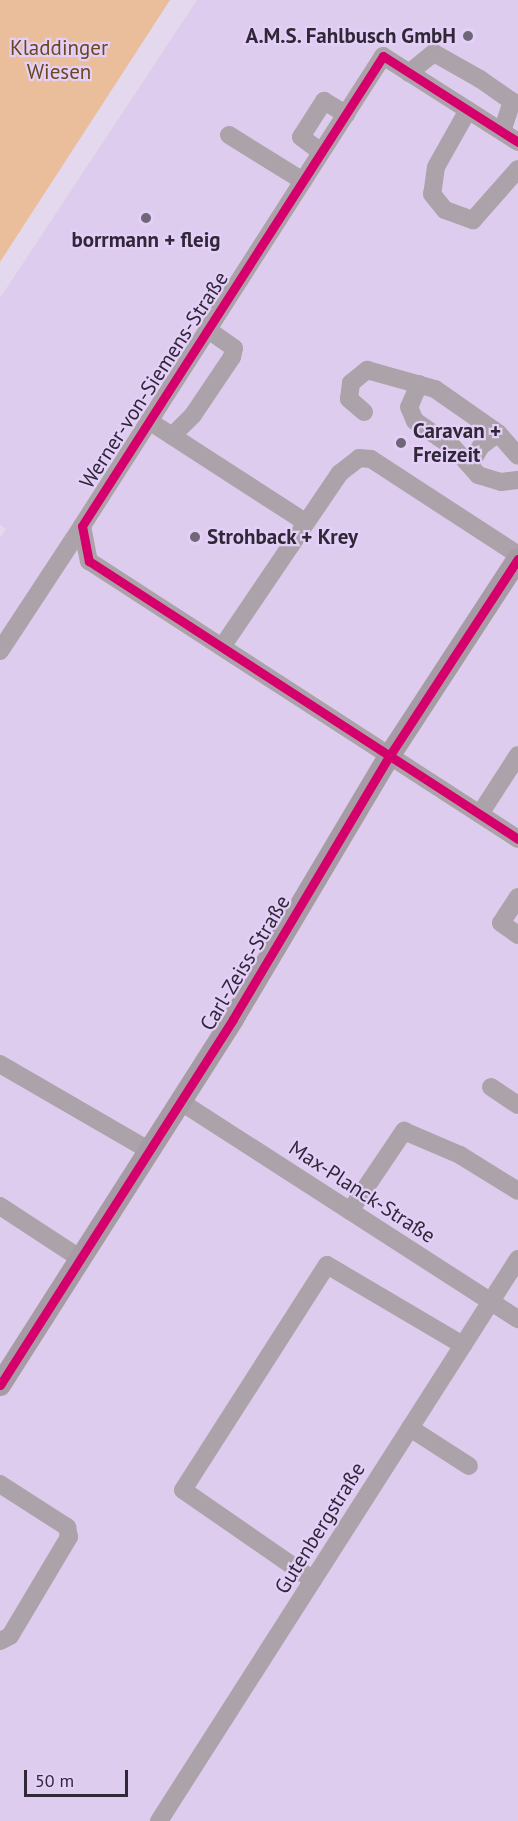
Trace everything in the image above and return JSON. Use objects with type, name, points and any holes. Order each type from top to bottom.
[{"type":"main road","name":"Carl-Zeiss-Straße","points":[[1,1383],[181,1102],[390,755],[518,557]]},
{"type":"street","points":[[409,73],[434,53],[480,79],[512,101],[502,131]]},
{"type":"street","name":"Werner-von-Siemens-Straße","points":[[0,651],[383,56],[518,142]]},
{"type":"street","points":[[321,152],[301,137],[324,101],[346,114]]},
{"type":"street","points":[[468,110],[436,167],[432,194],[445,210],[473,220],[518,169]]},
{"type":"street","points":[[229,135],[303,181]]},
{"type":"street","points":[[172,436],[193,415],[232,357],[234,348],[208,330]]},
{"type":"street","points":[[364,411],[349,399],[351,383],[367,370],[419,384],[435,389],[466,408],[498,433],[518,456]]},
{"type":"street","points":[[419,384],[410,407],[415,421],[471,463],[478,475],[501,482],[518,480]]},
{"type":"street","points":[[149,422],[305,522]]},
{"type":"street","points":[[471,463],[481,446],[498,433]]},
{"type":"street","points":[[222,647],[340,473],[359,458],[371,459],[518,557]]},
{"type":"street","points":[[82,526],[89,561],[480,814],[515,830]]},
{"type":"street","points":[[480,814],[518,755]]},
{"type":"street","points":[[518,897],[501,922],[518,935]]},
{"type":"street","points":[[0,1064],[150,1151]]},
{"type":"street","points":[[490,1087],[518,1105]]},
{"type":"street","name":"Max-Planck-Straße","points":[[181,1102],[518,1319]]},
{"type":"street","points":[[350,1211],[404,1131],[460,1155],[518,1191]]},
{"type":"street","points":[[0,1206],[81,1259]]},
{"type":"street","name":"Gutenbergstraße","points":[[159,1821],[518,1259]]},
{"type":"street","points":[[313,1580],[183,1490],[327,1265],[463,1345]]},
{"type":"street","points":[[410,1428],[469,1466]]},
{"type":"street","points":[[0,1484],[67,1527],[69,1537],[10,1636],[0,1641]]},
{"type":"shaded area","points":[[197,0],[518,0],[518,1821],[0,1821],[0,538],[6,529],[0,525],[0,298]]},
{"type":"green space","name":"Kladdinger Wiesen","points":[[0,0],[170,0],[0,262]]},
{"type":"cycle path","points":[[518,142],[383,56],[82,526],[89,561],[518,839]]},
{"type":"cycle path","points":[[0,1385],[233,1019],[390,755],[518,559]]},
{"type":"place","name":"A.M.S. Fahlbusch GmbH","points":[[468,36]]},
{"type":"place","name":"borrmann + fleig","points":[[146,218]]},
{"type":"place","name":"Caravan + Freizeit","points":[[401,443]]},
{"type":"place","name":"Strohback + Krey","points":[[195,537]]}]
